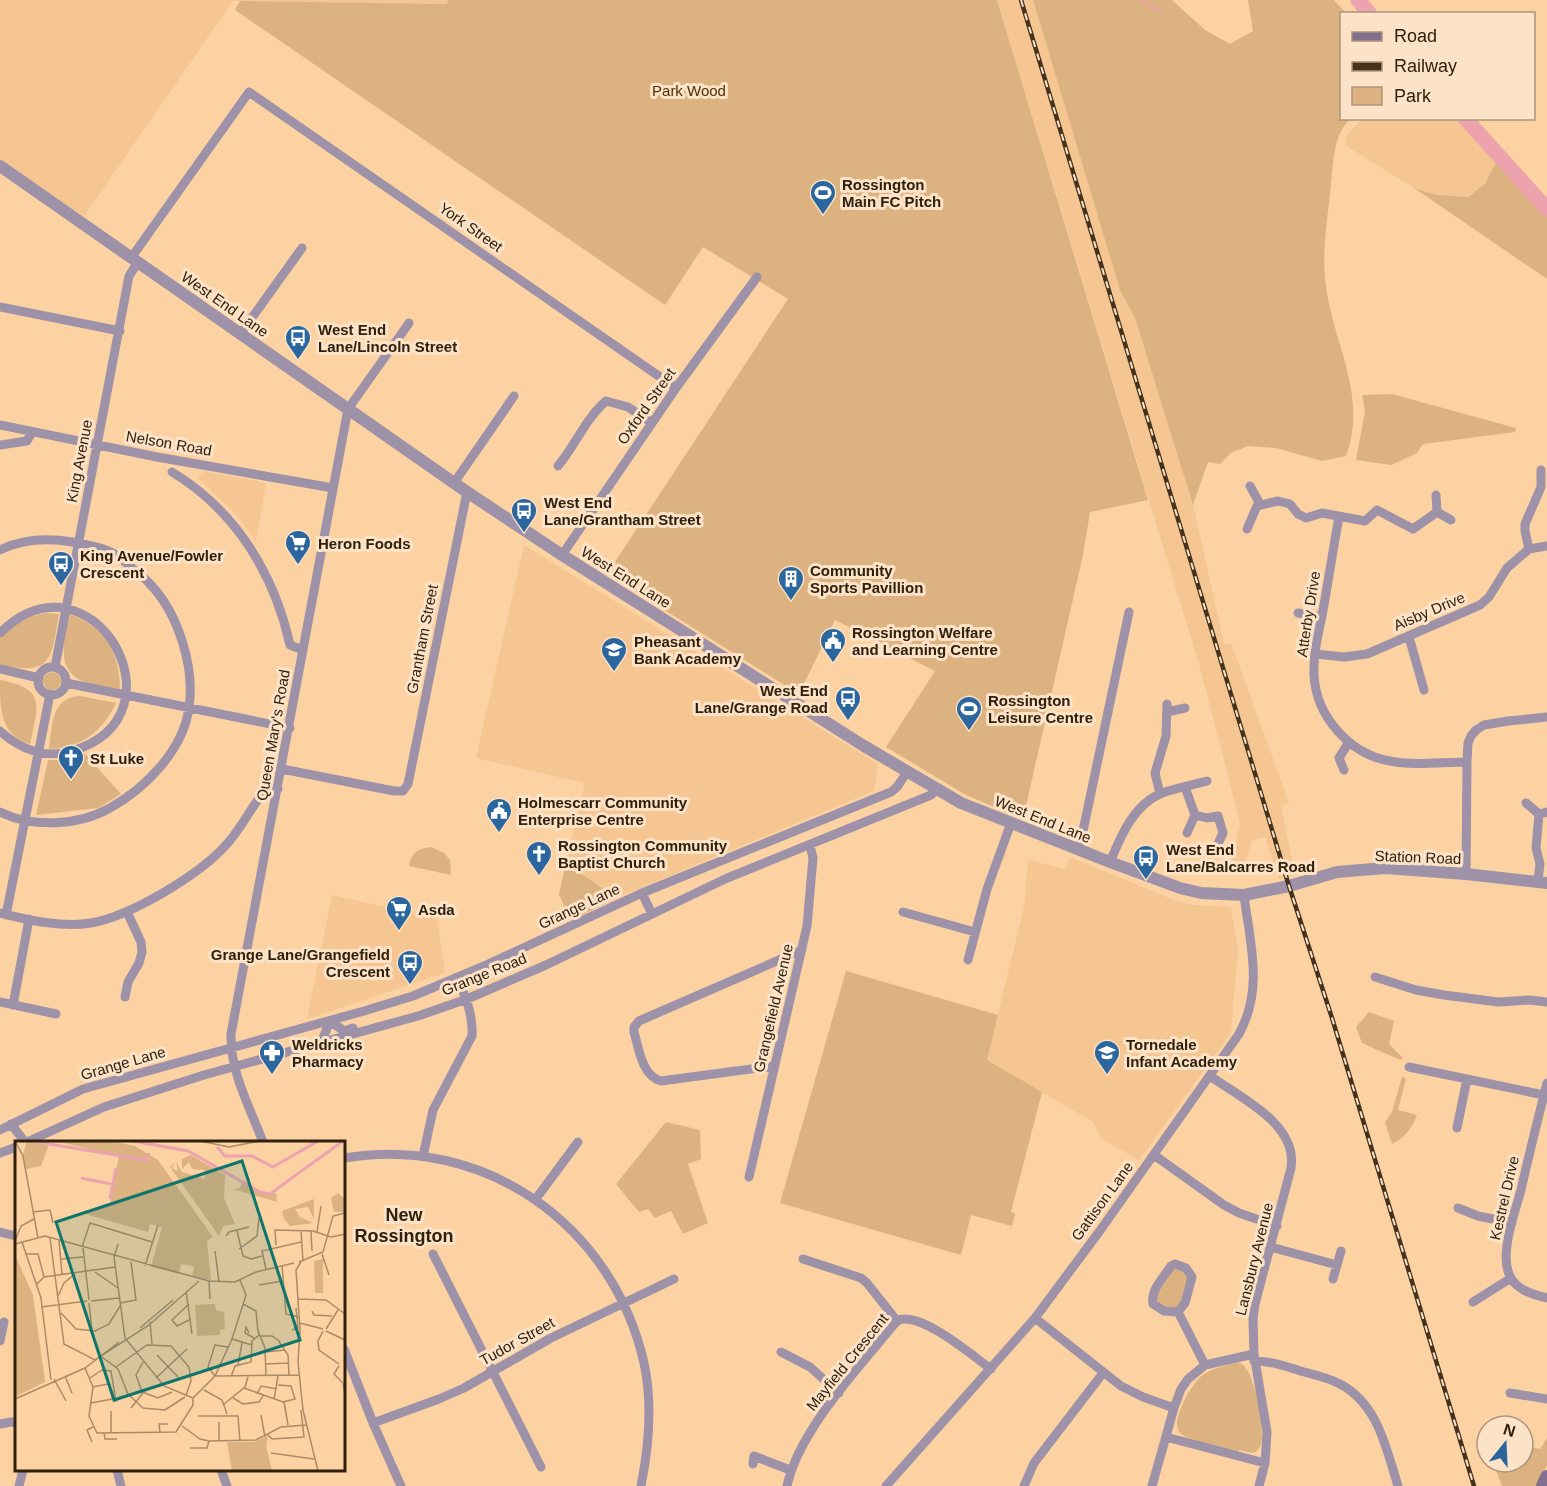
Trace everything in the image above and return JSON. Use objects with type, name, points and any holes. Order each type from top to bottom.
[{"type":"main road","points":[[1543,1486],[1547,1477]]},
{"type":"street","name":"King Avenue","points":[[55,667],[129,276],[134,260],[249,92]]},
{"type":"street","name":"York Street","points":[[249,92],[676,388]]},
{"type":"street","name":"West End Lane","points":[[0,166],[467,492],[562,555],[936,790],[1011,823],[1180,888],[1201,893],[1244,895],[1289,886]]},
{"type":"street","points":[[240,333],[302,248]]},
{"type":"street","name":"Oxford Street","points":[[562,555],[676,388],[757,277]]},
{"type":"street","points":[[0,307],[120,331]]},
{"type":"street","points":[[348,408],[409,322]]},
{"type":"street","points":[[454,483],[514,396]]},
{"type":"street","points":[[558,466],[592,416],[606,401],[628,407],[652,423]]},
{"type":"street","name":"Queen Mary's Road","points":[[262,1141],[234,1067],[231,1034],[348,408]]},
{"type":"street","name":"Nelson Road","points":[[0,425],[333,488]]},
{"type":"street","points":[[0,445],[27,441],[32,432]]},
{"type":"street","points":[[172,472],[211,501],[245,540],[271,585],[290,645],[303,650]]},
{"type":"street","points":[[1544,476],[1525,531],[1529,549],[1547,546]]},
{"type":"street","points":[[1250,486],[1260,504]]},
{"type":"street","name":"Grantham Street","points":[[282,769],[404,792],[408,784],[467,492]]},
{"type":"street","points":[[1436,495],[1437,512]]},
{"type":"street","points":[[1260,504],[1285,501],[1298,514],[1306,518],[1322,513],[1365,521],[1375,511],[1378,511],[1413,529],[1437,512]]},
{"type":"street","points":[[1247,529],[1260,504]]},
{"type":"street","points":[[1437,512],[1451,520]]},
{"type":"street","name":"Atterby Drive","points":[[1339,517],[1315,654],[1314,674],[1320,703],[1335,728],[1349,742],[1356,748],[1387,761],[1467,762]]},
{"type":"street","points":[[0,550],[17,543],[56,539],[113,553],[151,584],[160,596],[174,620],[184,647],[189,675],[189,707],[183,728],[162,766],[142,786],[120,802],[101,813],[58,822],[25,822],[0,812]]},
{"type":"street","name":"Aisby Drive","points":[[1315,654],[1356,656],[1409,637],[1480,605],[1489,597],[1507,568],[1529,549]]},
{"type":"street","points":[[0,633],[11,622],[37,610],[66,610],[90,618],[109,635],[125,666],[125,695],[118,718],[95,742],[66,753],[38,752],[17,744],[0,731]]},
{"type":"street","points":[[1079,850],[1129,612]]},
{"type":"street","points":[[1298,613],[1322,617]]},
{"type":"street","points":[[1409,637],[1424,690]]},
{"type":"street","points":[[55,667],[63,672],[66,683],[62,691],[50,694],[42,690],[39,678],[46,668],[55,667]]},
{"type":"street","points":[[0,669],[39,678]]},
{"type":"street","points":[[1410,681],[1421,678]]},
{"type":"street","points":[[66,683],[290,728]]},
{"type":"street","points":[[50,694],[25,822],[3,914],[69,924],[90,923],[126,912],[164,891],[209,861],[238,831],[263,793],[278,789]]},
{"type":"street","points":[[1160,794],[1155,773],[1166,735],[1167,708],[1185,708]]},
{"type":"street","points":[[1466,874],[1468,743],[1476,730],[1484,725],[1547,717]]},
{"type":"street","points":[[1344,770],[1339,758],[1349,742]]},
{"type":"street","name":"Grange Lane","points":[[0,1130],[83,1089],[412,996],[457,978],[642,893],[891,792],[907,772]]},
{"type":"street","points":[[1110,862],[1125,827],[1137,812],[1160,794],[1207,781]]},
{"type":"street","points":[[1185,787],[1195,815],[1187,833]]},
{"type":"street","name":"Grange Road","points":[[30,1141],[104,1107],[234,1067],[418,1016],[467,999],[546,965],[725,879],[931,795],[936,790]]},
{"type":"street","points":[[1526,803],[1543,813],[1536,848],[1543,882]]},
{"type":"street","points":[[1195,815],[1206,818],[1218,816],[1223,833],[1217,846]]},
{"type":"street","points":[[968,960],[987,889],[1011,823]]},
{"type":"street","points":[[807,826],[812,844]]},
{"type":"street","name":"Grangefield Avenue","points":[[749,1177],[802,950],[811,897],[812,844]]},
{"type":"street","name":"Station Road","points":[[1289,886],[1337,872],[1385,868],[1543,882]]},
{"type":"street","points":[[642,893],[652,914]]},
{"type":"street","name":"Gattison Lane","points":[[886,1486],[1035,1318],[1155,1155],[1239,1034],[1248,1019],[1255,975],[1244,895]]},
{"type":"street","points":[[125,997],[128,982],[139,963],[142,952],[141,942],[126,912]]},
{"type":"street","points":[[903,912],[975,932]]},
{"type":"street","points":[[14,1005],[29,919]]},
{"type":"street","points":[[774,1066],[661,1081],[650,1076],[646,1069],[634,1027],[639,1021],[802,950]]},
{"type":"street","points":[[1375,977],[1416,990],[1444,995],[1498,1002],[1529,999],[1547,1002]]},
{"type":"street","points":[[423,1156],[434,1110],[472,1036],[467,999],[457,978]]},
{"type":"street","points":[[0,1002],[56,1014]]},
{"type":"street","points":[[321,1043],[330,1021]]},
{"type":"street","name":"Grange Lane","points":[[330,1021],[344,1031],[367,1025],[382,1026]]},
{"type":"street","points":[[1409,1067],[1544,1095]]},
{"type":"street","name":"Lansbury Avenue","points":[[1210,1076],[1273,1121],[1287,1140],[1292,1162],[1253,1319],[1254,1357],[1267,1432],[1265,1463],[1259,1486]]},
{"type":"street","points":[[1457,1128],[1467,1079]]},
{"type":"street","name":"Kestrel Drive","points":[[1511,1278],[1506,1261],[1512,1223],[1547,1083]]},
{"type":"street","points":[[11,1124],[24,1141]]},
{"type":"street","points":[[535,1200],[578,1142]]},
{"type":"street","points":[[0,1153],[15,1147]]},
{"type":"street","points":[[345,1158],[380,1154],[423,1156],[450,1160],[473,1167],[535,1200],[561,1220],[582,1241],[609,1278],[623,1304],[640,1348],[648,1392],[649,1419],[648,1449],[641,1486]]},
{"type":"street","points":[[1155,1155],[1224,1205],[1239,1213],[1277,1226]]},
{"type":"street","points":[[1458,1208],[1478,1216],[1512,1223]]},
{"type":"street","points":[[0,1232],[15,1236]]},
{"type":"street","points":[[1271,1247],[1337,1265]]},
{"type":"street","points":[[1333,1279],[1341,1251]]},
{"type":"street","points":[[433,1254],[541,1467]]},
{"type":"street","points":[[803,1259],[861,1278],[897,1321]]},
{"type":"street","points":[[1175,1264],[1186,1268],[1192,1277],[1185,1303],[1178,1312],[1170,1313],[1158,1308],[1153,1304],[1151,1298],[1171,1266],[1175,1264]]},
{"type":"street","points":[[1473,1302],[1511,1278],[1518,1287],[1527,1292],[1547,1298]]},
{"type":"street","name":"Tudor Street","points":[[373,1423],[439,1399],[551,1338],[674,1279]]},
{"type":"street","points":[[1178,1312],[1205,1365]]},
{"type":"street","points":[[1035,1318],[1103,1373],[1132,1392],[1174,1408]]},
{"type":"street","name":"Mayfield Crescent","points":[[787,1486],[790,1470],[812,1431],[839,1393],[897,1321],[907,1319],[935,1329],[991,1369]]},
{"type":"street","points":[[0,1341],[4,1322]]},
{"type":"street","points":[[345,1352],[401,1486]]},
{"type":"street","points":[[781,1352],[810,1367],[839,1393]]},
{"type":"street","points":[[1152,1486],[1174,1408],[1181,1389],[1188,1379],[1205,1365],[1254,1357],[1331,1380],[1346,1387],[1357,1396],[1377,1422],[1398,1486]]},
{"type":"street","points":[[1024,1486],[1034,1463],[1103,1373]]},
{"type":"street","points":[[1510,1393],[1547,1399]]},
{"type":"street","points":[[0,1424],[15,1424]]},
{"type":"street","points":[[1166,1437],[1265,1463]]},
{"type":"street","points":[[753,1464],[754,1456],[790,1470]]},
{"type":"street","points":[[19,1486],[23,1471]]},
{"type":"street","points":[[117,1471],[121,1486]]},
{"type":"street","points":[[221,1471],[227,1486]]},
{"type":"shaded area","points":[[0,0],[449,0],[447,4],[233,1],[84,216],[0,163]]},
{"type":"shaded area","points":[[997,0],[1033,0],[1120,290],[1135,318],[1193,505],[1224,644],[1231,643],[1289,803],[1281,806],[1295,874],[1279,879],[1265,837],[1252,840],[1243,869],[1232,859],[1240,823],[1201,671]]},
{"type":"shaded area","points":[[1361,120],[1463,120],[1498,158],[1485,184],[1468,197],[1437,195],[1414,188],[1345,145],[1347,135]]},
{"type":"shaded area","points":[[203,471],[266,483],[256,541],[234,512],[198,478]]},
{"type":"shaded area","name":"Pheasant Bank Academy","points":[[524,545],[878,764],[874,791],[616,898],[566,863],[585,783],[476,758]]},
{"type":"shaded area","points":[[1070,857],[1174,900],[1193,905],[1231,907],[1238,950],[1231,1033],[1139,1160],[1100,1138],[1093,1122],[987,1060],[1024,907],[1028,860],[1065,869]]},
{"type":"shaded area","points":[[332,895],[437,919],[445,973],[307,1019]]},
{"type":"green space","name":"Park Wood","points":[[449,0],[997,0],[1148,500],[1090,512],[1083,555],[1023,819],[966,795],[886,747],[935,671],[835,620],[799,694],[607,574],[788,299],[703,247],[665,305],[235,10],[240,1],[446,4]]},
{"type":"green space","points":[[1033,0],[1172,0],[1205,30],[1230,44],[1253,31],[1248,0],[1334,0],[1345,12],[1340,12],[1340,120],[1349,120],[1340,133],[1335,148],[1324,260],[1330,308],[1351,391],[1352,434],[1346,456],[1322,461],[1276,448],[1248,446],[1231,453],[1220,464],[1208,462],[1193,505],[1135,318],[1120,290]]},
{"type":"green space","points":[[1498,158],[1547,215],[1547,279],[1414,188],[1437,195],[1468,197],[1485,184]]},
{"type":"green space","points":[[1392,394],[1516,428],[1515,432],[1423,444],[1417,453],[1391,465],[1356,460],[1365,411],[1362,395]]},
{"type":"green space","points":[[47,613],[59,614],[51,653],[46,660],[40,666],[30,668],[0,665],[0,638],[21,621]]},
{"type":"green space","points":[[70,614],[92,626],[108,642],[117,663],[120,689],[86,683],[73,676],[68,669],[64,642]]},
{"type":"green space","points":[[48,672],[56,672],[61,677],[59,688],[48,690],[43,685],[43,677]]},
{"type":"green space","points":[[0,680],[26,688],[36,701],[30,744],[20,740],[7,727],[0,701]]},
{"type":"green space","points":[[80,696],[116,703],[105,722],[90,736],[71,745],[49,749],[52,723],[58,707],[70,698]]},
{"type":"green space","points":[[85,754],[121,794],[98,808],[36,815],[48,760],[62,760]]},
{"type":"green space","points":[[431,847],[444,853],[450,860],[451,875],[409,866],[416,852]]},
{"type":"green space","points":[[566,863],[616,898],[576,918],[568,915],[559,894]]},
{"type":"green space","points":[[846,971],[998,1015],[987,1060],[1042,1092],[1011,1212],[1015,1214],[1012,1226],[971,1215],[961,1255],[780,1203]]},
{"type":"green space","points":[[1369,1012],[1394,1021],[1389,1044],[1403,1058],[1400,1060],[1362,1043],[1356,1027]]},
{"type":"green space","points":[[1402,1077],[1406,1078],[1398,1110],[1417,1115],[1408,1132],[1392,1144],[1385,1122],[1392,1112]]},
{"type":"green space","points":[[666,1122],[700,1130],[701,1159],[688,1164],[708,1223],[683,1234],[671,1211],[655,1218],[648,1209],[639,1212],[616,1184]]},
{"type":"green space","points":[[1171,1266],[1189,1272],[1182,1309],[1158,1308],[1153,1292]]},
{"type":"green space","points":[[1234,1363],[1242,1364],[1247,1370],[1255,1390],[1262,1437],[1256,1452],[1239,1450],[1238,1452],[1199,1442],[1180,1433],[1177,1428],[1177,1420],[1183,1403],[1198,1379],[1210,1371]]},
{"type":"green space","points":[[1547,1438],[1547,1465],[1537,1486],[1502,1486],[1498,1474],[1535,1474],[1535,1448],[1540,1449]]},
{"type":"waterway","points":[[1140,0],[1161,12]]},
{"type":"waterway","points":[[1358,0],[1368,12]]},
{"type":"waterway","points":[[1467,120],[1547,209]]},
{"type":"railway","points":[[1021,0],[1289,886],[1332,1018],[1474,1486]]},
{"type":"place","name":"Rossington Main FC Pitch","points":[[823,216]]},
{"type":"place","name":"West End Lane/Lincoln Street","points":[[298,361]]},
{"type":"place","name":"West End Lane/Grantham Street","points":[[524,534]]},
{"type":"place","name":"Heron Foods","points":[[298,566]]},
{"type":"place","name":"King Avenue/Fowler Crescent","points":[[61,587]]},
{"type":"place","name":"Community Sports Pavillion","points":[[791,602]]},
{"type":"place","name":"Rossington Welfare and Learning Centre","points":[[833,664]]},
{"type":"place","name":"Pheasant Bank Academy","points":[[614,673]]},
{"type":"place","name":"West End Lane/Grange Road","points":[[848,722]]},
{"type":"place","name":"Rossington Leisure Centre","points":[[969,732]]},
{"type":"place","name":"St Luke","points":[[71,781]]},
{"type":"place","name":"Holmescarr Community Enterprise Centre","points":[[499,834]]},
{"type":"place","name":"Rossington Community Baptist Church","points":[[539,877]]},
{"type":"place","name":"West End Lane/Balcarres Road","points":[[1146,881]]},
{"type":"place","name":"Asda","points":[[399,932]]},
{"type":"place","name":"Grange Lane/Grangefield Crescent","points":[[410,986]]},
{"type":"place","name":"Weldricks Pharmacy","points":[[272,1076]]},
{"type":"place","name":"Tornedale Infant Academy","points":[[1107,1076]]},
{"type":"district","name":"New Rossington","points":[[404,1225]]}]
